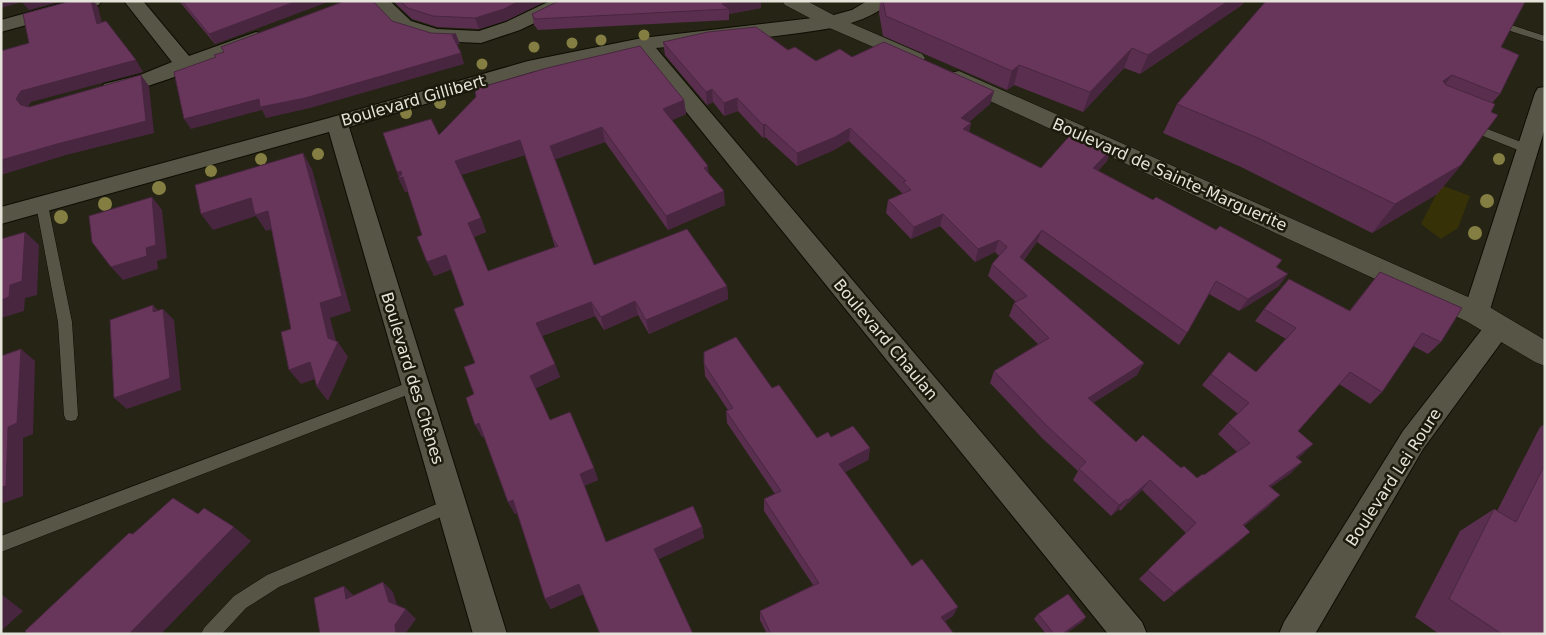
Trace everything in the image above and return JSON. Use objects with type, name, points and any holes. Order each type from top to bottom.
[{"type":"street","points":[[1,26],[92,1]]},
{"type":"street","points":[[133,1],[185,65]]},
{"type":"street","points":[[379,1],[404,25],[435,34],[490,56],[519,47],[565,1]]},
{"type":"street","name":"Boulevard de Sainte-Marguerite","points":[[792,1],[832,22],[939,68],[1488,320],[1545,354]]},
{"type":"street","name":"Boulevard Gillibert","points":[[1,216],[337,122],[490,56],[519,47],[642,44],[832,22],[859,14],[881,1]]},
{"type":"street","points":[[92,94],[146,79],[274,32]]},
{"type":"street","name":"Boulevard Chaulan","points":[[642,44],[1130,634]]},
{"type":"street","name":"Boulevard Lei Roure","points":[[1296,634],[1488,320],[1527,149],[1545,93]]},
{"type":"street","name":"Boulevard des Chênes","points":[[337,122],[490,634]]},
{"type":"lane","points":[[1505,26],[1545,39]]},
{"type":"lane","points":[[1454,120],[1527,149]]},
{"type":"lane","points":[[42,205],[65,322],[71,415]]},
{"type":"lane","points":[[1,544],[415,386]]},
{"type":"lane","points":[[210,634],[240,602],[273,581],[451,505]]},
{"type":"shaded area","points":[[1441,185],[1470,196],[1458,228],[1441,239],[1421,224]]},
{"type":"building","points":[[71,1],[91,1],[97,24],[106,21],[136,60],[21,91],[16,99],[21,105],[29,107],[141,75],[146,121],[1,160],[1,51],[29,43],[23,14]]},
{"type":"building","points":[[182,1],[297,1],[209,34]]},
{"type":"building","points":[[345,1],[373,1],[392,21],[431,33],[456,34],[452,35],[461,53],[305,98],[260,107],[259,99],[184,119],[174,72],[216,57],[214,55],[224,52],[221,47]]},
{"type":"building","points":[[400,1],[519,1],[504,9],[475,18],[433,16],[408,8]]},
{"type":"building","points":[[559,1],[739,1],[722,4],[729,9],[535,19],[532,14]]},
{"type":"building","points":[[883,1],[1228,1],[1148,55],[1132,48],[1090,92],[1019,65],[1012,71],[886,16]]},
{"type":"building","points":[[1266,1],[1525,2],[1501,47],[1519,55],[1500,94],[1452,75],[1443,81],[1446,85],[1495,104],[1491,112],[1498,115],[1461,165],[1395,204],[1258,138],[1177,104]]},
{"type":"building","points":[[756,27],[788,50],[795,47],[816,61],[840,49],[852,57],[884,42],[994,91],[961,118],[971,123],[963,129],[1041,168],[1074,131],[1113,148],[1093,168],[1153,200],[1156,197],[1216,230],[1220,226],[1282,260],[1276,267],[1288,274],[1248,299],[1216,281],[1187,333],[1042,230],[1020,257],[1144,363],[1088,398],[1136,442],[1143,435],[1181,468],[1184,466],[1197,478],[1250,443],[1228,423],[1249,403],[1211,374],[1229,352],[1256,372],[1296,328],[1264,309],[1289,279],[1350,311],[1380,272],[1462,308],[1441,342],[1422,333],[1382,392],[1350,372],[1298,431],[1313,444],[1296,457],[1302,462],[1269,486],[1280,495],[1243,525],[1250,532],[1174,593],[1148,570],[1196,523],[1150,480],[1128,500],[1119,505],[1079,469],[1086,462],[1048,427],[994,371],[1049,338],[1014,303],[1027,296],[992,264],[1007,247],[999,240],[978,249],[943,214],[914,227],[888,200],[911,190],[903,182],[906,181],[850,128],[835,137],[797,153],[765,124],[763,125],[737,98],[724,103],[712,89],[706,92],[663,42],[708,32]]},
{"type":"building","points":[[640,46],[684,100],[663,109],[708,166],[704,168],[724,191],[666,216],[602,127],[550,146],[594,265],[687,229],[727,286],[646,320],[635,301],[601,317],[591,302],[536,323],[555,364],[530,376],[550,420],[570,412],[594,468],[580,474],[606,542],[693,506],[702,527],[654,549],[693,634],[600,634],[579,584],[545,599],[513,500],[508,502],[479,423],[475,425],[466,398],[474,394],[464,367],[475,363],[454,309],[464,305],[446,255],[427,262],[417,237],[422,235],[403,177],[398,178],[402,174],[401,171],[397,172],[383,133],[431,119],[439,135],[476,97],[475,89],[547,68]],"holes":[[[520,140],[553,239],[558,246],[488,271],[468,223],[481,218],[455,161]]]},
{"type":"building","points":[[303,153],[342,296],[320,303],[328,338],[338,342],[317,387],[310,362],[289,370],[281,332],[291,329],[268,211],[255,215],[251,198],[201,214],[195,185]]},
{"type":"building","points":[[152,197],[156,245],[146,248],[147,256],[111,267],[92,242],[89,216]]},
{"type":"building","points":[[25,232],[22,281],[10,285],[9,297],[1,300],[1,239]]},
{"type":"building","points":[[153,305],[153,312],[163,309],[170,378],[114,398],[110,320]]},
{"type":"building","points":[[736,337],[772,388],[779,385],[817,438],[828,432],[831,437],[853,426],[870,448],[839,464],[912,566],[922,559],[958,607],[941,617],[954,634],[771,634],[760,611],[819,583],[764,499],[781,491],[726,411],[733,408],[704,364],[704,352]]},
{"type":"building","points":[[21,349],[17,423],[8,427],[6,486],[1,487],[1,356]]},
{"type":"building","points":[[1545,464],[1545,634],[1502,634],[1449,599],[1494,509],[1516,522]]},
{"type":"building","points":[[173,498],[198,514],[204,508],[234,527],[129,634],[28,634],[25,631],[129,533],[133,534]]},
{"type":"building","points":[[383,582],[389,602],[406,609],[395,625],[396,634],[320,634],[314,598],[344,586],[346,599]]},
{"type":"building","points":[[1068,594],[1086,617],[1062,634],[1054,634],[1038,614]]}]
